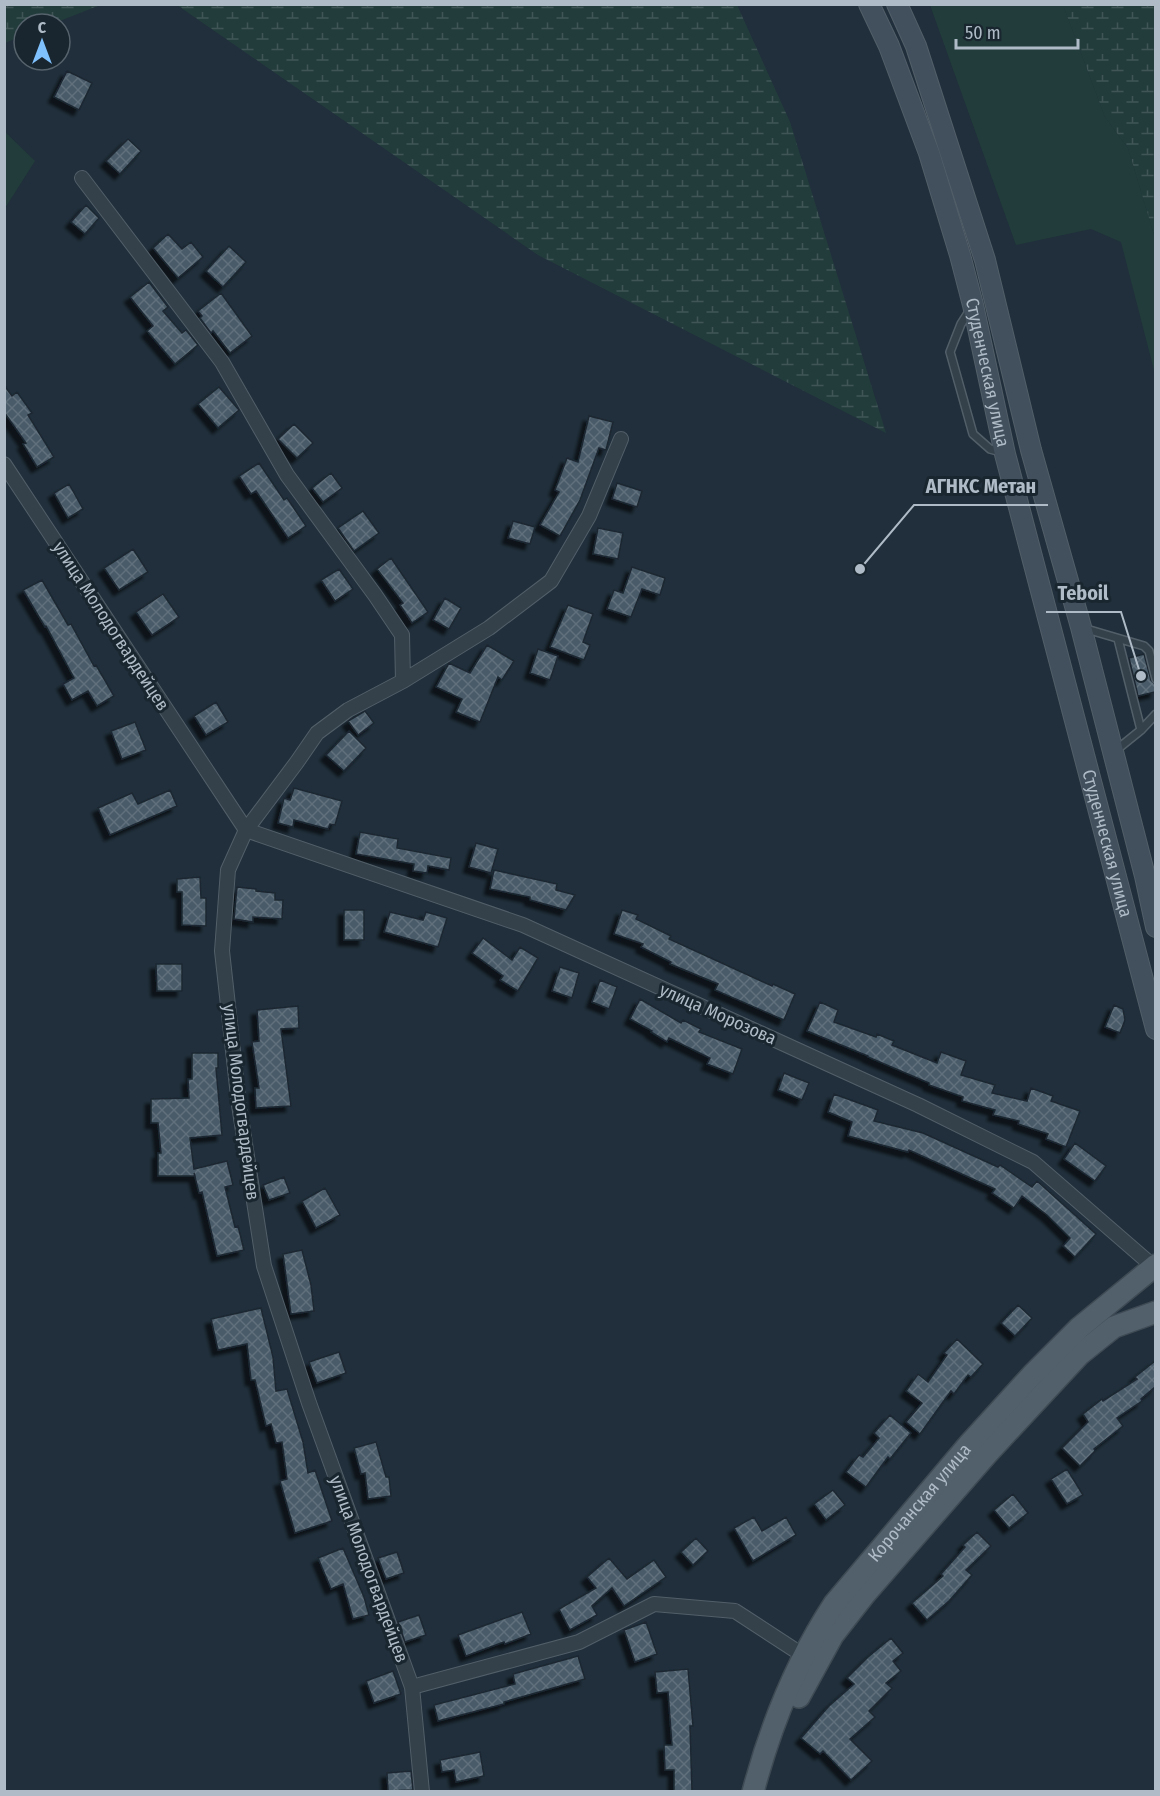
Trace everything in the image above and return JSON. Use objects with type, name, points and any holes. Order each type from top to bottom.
[{"type":"main road","name":"Студенческая улица","points":[[869,4],[889,46],[929,153],[973,305],[1005,454],[1155,1029]]},
{"type":"main road","name":"Студенческая улица","points":[[897,4],[916,46],[984,260],[1031,450],[1081,627],[1113,753],[1150,876],[1155,927]]},
{"type":"main road","name":"Корочанская улица","points":[[753,1791],[765,1745],[788,1687],[820,1625],[854,1578],[970,1443],[1079,1328],[1155,1266]]},
{"type":"main road","name":"Корочанская улица","points":[[768,1791],[778,1752],[800,1693],[833,1635],[866,1594],[987,1454],[1079,1355],[1114,1327],[1155,1312]]},
{"type":"street","points":[[82,178],[222,362],[287,475],[402,635],[403,681]]},
{"type":"street","points":[[246,830],[317,733],[348,711],[403,681],[489,628],[551,581],[589,516],[621,439]]},
{"type":"street","name":"улица Молодогвардейцев","points":[[4,464],[246,830],[228,870],[222,951],[239,1105],[264,1266],[309,1403],[412,1687],[422,1791]]},
{"type":"street","name":"улица Морозова","points":[[246,830],[523,925],[918,1105],[1032,1162],[1155,1266]]},
{"type":"street","points":[[412,1687],[579,1642],[654,1604],[735,1611],[804,1656]]},
{"type":"lane","points":[[973,305],[961,324],[950,352],[973,434],[990,449],[1005,454]]},
{"type":"lane","points":[[1081,627],[1144,646],[1149,651],[1155,679]]},
{"type":"lane","points":[[1118,639],[1141,730]]},
{"type":"lane","points":[[1113,753],[1141,730],[1155,714]]},
{"type":"green space","points":[[5,4],[100,4],[72,16],[72,12],[12,12],[12,40],[5,43]]},
{"type":"green space","points":[[177,5],[737,5],[790,122],[886,433],[538,255]]},
{"type":"green space","points":[[930,5],[1063,5],[1105,117],[1128,148],[1155,238],[1155,374],[1121,242],[1091,229],[1016,245]]},
{"type":"green space","points":[[1063,5],[1155,5],[1155,238],[1128,148],[1105,117]]},
{"type":"green space","points":[[5,132],[35,161],[5,208]]},
{"type":"building","points":[[66,72],[92,83],[79,110],[54,97]]},
{"type":"building","points":[[128,139],[141,151],[120,174],[106,161]]},
{"type":"building","points":[[86,205],[99,218],[85,234],[71,222]]},
{"type":"building","points":[[168,234],[182,249],[191,242],[203,257],[178,278],[153,248]]},
{"type":"building","points":[[229,246],[246,262],[223,287],[206,271]]},
{"type":"building","points":[[149,282],[168,307],[163,311],[182,333],[186,330],[198,345],[175,364],[147,331],[153,326],[130,297]]},
{"type":"building","points":[[221,293],[252,336],[230,353],[213,331],[211,333],[200,318],[202,316],[198,311]]},
{"type":"building","points":[[4,385],[12,396],[17,392],[32,413],[28,415],[54,457],[37,467],[23,444],[26,443],[4,412]]},
{"type":"building","points":[[219,387],[239,410],[218,428],[198,404]]},
{"type":"building","points":[[589,416],[613,422],[606,450],[599,448],[580,500],[560,536],[540,525],[559,492],[555,490],[567,458],[578,462]]},
{"type":"building","points":[[294,424],[313,443],[297,458],[278,439]]},
{"type":"building","points":[[259,463],[284,500],[287,498],[306,526],[288,538],[256,491],[251,494],[239,476]]},
{"type":"building","points":[[331,473],[342,488],[323,502],[312,488]]},
{"type":"building","points":[[617,483],[642,491],[637,507],[612,499]]},
{"type":"building","points":[[69,484],[83,509],[68,518],[54,493]]},
{"type":"building","points":[[363,511],[379,533],[354,551],[338,528]]},
{"type":"building","points":[[513,521],[535,527],[530,544],[508,538]]},
{"type":"building","points":[[598,528],[623,533],[618,559],[593,554]]},
{"type":"building","points":[[133,549],[148,572],[119,590],[104,568]]},
{"type":"building","points":[[391,558],[428,612],[412,623],[400,605],[403,603],[377,569]]},
{"type":"building","points":[[632,567],[665,578],[660,595],[642,589],[631,617],[607,609],[614,590],[623,593]]},
{"type":"building","points":[[339,569],[353,589],[335,601],[321,580]]},
{"type":"building","points":[[42,580],[114,696],[97,706],[88,691],[72,700],[63,684],[74,678],[46,626],[23,590]]},
{"type":"building","points":[[163,594],[179,617],[152,635],[136,612]]},
{"type":"building","points":[[445,598],[461,608],[449,629],[433,620]]},
{"type":"building","points":[[568,605],[593,614],[583,642],[590,645],[584,660],[550,647]]},
{"type":"building","points":[[487,645],[514,661],[502,680],[498,677],[480,722],[456,712],[462,699],[436,687],[449,663],[470,673]]},
{"type":"building","points":[[538,649],[558,656],[550,680],[530,673]]},
{"type":"building","points":[[1144,654],[1151,680],[1155,684],[1155,692],[1138,696],[1129,658]]},
{"type":"building","points":[[216,702],[228,722],[206,735],[194,716]]},
{"type":"building","points":[[365,711],[374,723],[358,735],[348,721]]},
{"type":"building","points":[[135,722],[146,750],[122,759],[111,731]]},
{"type":"building","points":[[349,731],[366,748],[344,771],[326,755]]},
{"type":"building","points":[[294,788],[342,801],[335,825],[330,824],[328,829],[294,820],[293,827],[278,823],[284,798],[290,800]]},
{"type":"building","points":[[170,790],[177,806],[110,835],[98,808],[132,793],[138,804]]},
{"type":"building","points":[[360,832],[398,839],[397,848],[451,858],[449,870],[428,866],[427,873],[413,871],[414,864],[356,854]]},
{"type":"building","points":[[476,843],[498,849],[491,873],[469,867]]},
{"type":"building","points":[[494,870],[557,884],[556,890],[575,895],[566,910],[530,900],[530,897],[490,889]]},
{"type":"building","points":[[200,877],[201,898],[206,898],[206,926],[182,925],[182,892],[177,892],[177,879]]},
{"type":"building","points":[[237,887],[275,893],[275,900],[283,900],[282,919],[253,917],[253,922],[234,919]]},
{"type":"building","points":[[344,910],[364,910],[364,940],[344,940]]},
{"type":"building","points":[[622,910],[638,915],[636,919],[671,936],[669,939],[772,986],[773,984],[795,994],[784,1020],[715,990],[718,984],[670,964],[671,962],[641,947],[643,944],[614,934]]},
{"type":"building","points":[[390,912],[423,920],[426,912],[447,918],[438,947],[384,932]]},
{"type":"building","points":[[483,938],[512,960],[520,947],[538,958],[518,991],[500,980],[503,976],[472,953]]},
{"type":"building","points":[[156,964],[182,964],[182,991],[157,991]]},
{"type":"building","points":[[560,967],[579,973],[572,998],[552,991]]},
{"type":"building","points":[[600,980],[617,987],[609,1009],[592,1002]]},
{"type":"building","points":[[640,999],[681,1023],[683,1020],[701,1029],[699,1032],[742,1049],[733,1074],[707,1064],[710,1058],[669,1038],[667,1042],[630,1019]]},
{"type":"building","points":[[820,1002],[838,1010],[834,1022],[876,1037],[877,1034],[894,1041],[892,1045],[937,1063],[941,1052],[966,1061],[961,1075],[995,1085],[992,1093],[1027,1101],[1031,1088],[1053,1096],[1051,1101],[1080,1111],[1066,1147],[1046,1139],[1048,1134],[1018,1124],[1019,1121],[993,1115],[995,1110],[962,1101],[963,1097],[929,1085],[929,1083],[868,1056],[807,1031]]},
{"type":"building","points":[[1114,1005],[1123,1009],[1125,1020],[1120,1033],[1105,1027]]},
{"type":"building","points":[[298,1006],[299,1028],[281,1029],[291,1106],[256,1108],[255,1088],[259,1088],[252,1042],[259,1041],[257,1010]]},
{"type":"building","points":[[192,1053],[218,1053],[218,1068],[216,1068],[222,1135],[190,1138],[194,1169],[227,1161],[233,1185],[225,1187],[235,1227],[238,1226],[244,1250],[217,1256],[202,1192],[199,1193],[195,1176],[158,1176],[158,1153],[161,1153],[158,1123],[151,1123],[151,1099],[189,1098],[188,1079],[192,1079]]},
{"type":"building","points":[[784,1073],[809,1083],[802,1100],[778,1090]]},
{"type":"building","points":[[834,1094],[878,1110],[874,1121],[923,1133],[998,1167],[1000,1165],[1032,1187],[1037,1181],[1096,1234],[1075,1257],[1063,1246],[1070,1238],[1047,1215],[1022,1196],[1014,1208],[992,1193],[995,1189],[909,1150],[908,1152],[848,1136],[852,1122],[828,1112]]},
{"type":"building","points":[[1075,1143],[1106,1166],[1095,1181],[1064,1159]]},
{"type":"building","points":[[284,1177],[290,1193],[269,1200],[263,1185]]},
{"type":"building","points":[[325,1188],[340,1215],[316,1228],[302,1201]]},
{"type":"building","points":[[302,1250],[311,1285],[314,1311],[291,1314],[283,1254]]},
{"type":"building","points":[[1018,1305],[1032,1318],[1015,1336],[1001,1323]]},
{"type":"building","points":[[261,1308],[273,1357],[276,1391],[287,1389],[303,1442],[308,1473],[315,1470],[332,1521],[295,1533],[280,1481],[287,1479],[282,1442],[276,1443],[271,1424],[266,1426],[255,1380],[251,1380],[247,1344],[218,1350],[211,1319]]},
{"type":"building","points":[[957,1339],[983,1364],[971,1377],[968,1375],[954,1394],[951,1391],[920,1434],[906,1422],[922,1403],[906,1391],[918,1374],[928,1382],[947,1355],[944,1353]]},
{"type":"building","points":[[339,1352],[346,1373],[317,1383],[309,1362]]},
{"type":"building","points":[[1155,1361],[1155,1387],[1141,1399],[1142,1401],[1117,1418],[1123,1426],[1094,1449],[1095,1451],[1080,1466],[1062,1448],[1088,1422],[1083,1414],[1102,1399],[1103,1401],[1137,1379],[1135,1377]]},
{"type":"building","points":[[890,1415],[911,1433],[890,1459],[888,1457],[866,1487],[846,1472],[859,1455],[863,1457],[879,1438],[874,1433]]},
{"type":"building","points":[[376,1442],[386,1477],[389,1477],[391,1496],[368,1499],[365,1473],[361,1474],[354,1448]]},
{"type":"building","points":[[1067,1469],[1083,1495],[1067,1504],[1051,1479]]},
{"type":"building","points":[[833,1490],[845,1505],[826,1520],[814,1504]]},
{"type":"building","points":[[1013,1494],[1028,1513],[1009,1528],[994,1510]]},
{"type":"building","points":[[754,1517],[762,1531],[786,1517],[796,1535],[753,1561],[734,1528]]},
{"type":"building","points":[[977,1532],[991,1546],[966,1570],[972,1575],[949,1601],[927,1620],[912,1603],[943,1576],[941,1574],[965,1547],[963,1545]]},
{"type":"building","points":[[696,1538],[708,1551],[693,1565],[681,1552]]},
{"type":"building","points":[[343,1548],[364,1597],[369,1615],[353,1619],[343,1584],[331,1589],[318,1558]]},
{"type":"building","points":[[397,1552],[404,1573],[386,1579],[378,1558]]},
{"type":"building","points":[[609,1558],[627,1579],[654,1560],[666,1577],[624,1606],[612,1588],[592,1606],[597,1615],[570,1630],[559,1609],[596,1588],[587,1577]]},
{"type":"building","points":[[522,1612],[531,1634],[466,1656],[458,1635]]},
{"type":"building","points":[[419,1615],[426,1635],[405,1642],[398,1622]]},
{"type":"building","points":[[646,1622],[657,1654],[635,1662],[624,1630]]},
{"type":"building","points":[[891,1638],[903,1653],[893,1661],[901,1671],[886,1683],[892,1688],[869,1711],[875,1717],[850,1739],[872,1761],[851,1780],[823,1751],[820,1754],[801,1738],[829,1706],[854,1684],[847,1678]]},
{"type":"building","points":[[578,1656],[585,1679],[438,1721],[434,1705],[515,1684],[513,1674]]},
{"type":"building","points":[[688,1669],[693,1726],[690,1726],[692,1791],[674,1791],[674,1770],[665,1770],[664,1745],[672,1745],[668,1692],[657,1693],[655,1672]]},
{"type":"building","points":[[393,1671],[401,1694],[374,1703],[366,1681]]},
{"type":"building","points":[[480,1752],[484,1776],[456,1782],[454,1770],[442,1772],[440,1760]]},
{"type":"building","points":[[411,1771],[413,1790],[388,1791],[387,1773]]},
{"type":"place","name":"АГНКС Метан","points":[[860,569]]},
{"type":"place","name":"Teboil","points":[[1141,676]]}]
